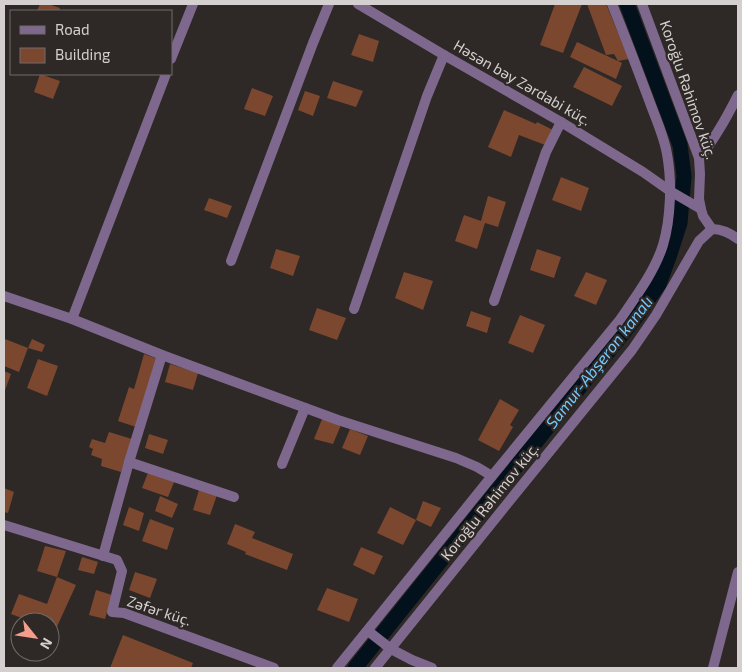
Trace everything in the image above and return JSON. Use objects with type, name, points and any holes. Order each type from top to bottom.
[{"type":"street","points":[[172,56],[192,4]]},
{"type":"street","points":[[231,261],[329,4]]},
{"type":"street","name":"Həsən bəy Zərdabi küç.","points":[[358,4],[561,122],[700,209]]},
{"type":"street","name":"Koroğlu Rəhimov küç.","points":[[337,668],[620,321],[653,267],[663,246],[669,216],[670,191],[667,154],[660,128],[612,4]]},
{"type":"street","name":"Koroğlu Rəhimov küç.","points":[[642,4],[699,158],[700,209]]},
{"type":"street","points":[[354,308],[424,106],[444,55]]},
{"type":"street","points":[[72,319],[166,75]]},
{"type":"street","points":[[699,158],[725,121],[738,95]]},
{"type":"street","points":[[494,301],[546,152],[561,122]]},
{"type":"street","points":[[700,209],[712,229],[722,230],[738,239]]},
{"type":"street","name":"Koroğlu Rəhimov küç.","points":[[375,668],[632,350],[656,315],[700,241],[712,229]]},
{"type":"street","points":[[4,296],[72,319],[162,356],[304,408],[456,458],[492,476]]},
{"type":"street","points":[[103,556],[129,462],[162,356]]},
{"type":"street","points":[[282,464],[304,408]]},
{"type":"street","points":[[129,462],[234,498]]},
{"type":"street","name":"Zəfər küç.","points":[[4,525],[117,560],[122,571],[112,612],[124,613],[274,668]]},
{"type":"street","points":[[713,668],[738,572]]},
{"type":"street","points":[[368,631],[391,649],[432,668]]},
{"type":"building","points":[[40,4],[48,4],[60,8],[59,10],[37,10]]},
{"type":"building","points":[[555,4],[582,4],[563,53],[540,45]]},
{"type":"building","points":[[587,4],[606,4],[629,59],[618,61],[614,54],[606,55]]},
{"type":"building","points":[[359,34],[379,41],[373,62],[351,55]]},
{"type":"building","points":[[577,42],[622,63],[616,79],[570,57]]},
{"type":"building","points":[[584,67],[622,86],[612,106],[573,87]]},
{"type":"building","points":[[40,75],[60,81],[53,99],[34,92]]},
{"type":"building","points":[[333,81],[363,91],[356,107],[327,98]]},
{"type":"building","points":[[252,88],[273,96],[265,116],[244,109]]},
{"type":"building","points":[[305,91],[320,96],[313,116],[298,110]]},
{"type":"building","points":[[504,110],[553,130],[545,145],[519,135],[511,157],[488,147]]},
{"type":"building","points":[[561,177],[589,188],[581,211],[552,200]]},
{"type":"building","points":[[488,196],[506,202],[498,227],[485,223],[477,249],[455,241],[464,215],[481,221]]},
{"type":"building","points":[[209,198],[232,206],[227,218],[204,210]]},
{"type":"building","points":[[276,249],[300,256],[293,276],[270,268]]},
{"type":"building","points":[[537,249],[561,257],[554,278],[530,270]]},
{"type":"building","points":[[404,272],[433,281],[423,310],[395,298]]},
{"type":"building","points":[[586,272],[607,280],[596,305],[574,296]]},
{"type":"building","points":[[317,308],[346,318],[337,340],[309,330]]},
{"type":"building","points":[[471,311],[491,318],[487,333],[466,326]]},
{"type":"building","points":[[520,315],[545,325],[533,353],[508,343]]},
{"type":"building","points":[[5,339],[28,348],[19,372],[4,366]]},
{"type":"building","points":[[32,339],[45,345],[42,352],[28,348]]},
{"type":"building","points":[[144,354],[158,359],[136,427],[118,421],[129,387],[134,389]]},
{"type":"building","points":[[38,359],[58,366],[47,396],[27,388]]},
{"type":"building","points":[[170,364],[198,373],[193,390],[165,382]]},
{"type":"building","points":[[4,371],[11,374],[4,393]]},
{"type":"building","points":[[500,399],[519,410],[510,425],[513,427],[499,451],[478,440]]},
{"type":"building","points":[[322,419],[341,425],[333,444],[314,439]]},
{"type":"building","points":[[350,429],[368,436],[360,455],[342,448]]},
{"type":"building","points":[[109,432],[132,439],[121,472],[101,466],[102,459],[91,455],[93,449],[89,447],[92,439],[105,443]]},
{"type":"building","points":[[149,434],[168,440],[163,454],[145,448]]},
{"type":"building","points":[[149,470],[175,480],[168,497],[142,488]]},
{"type":"building","points":[[4,488],[14,492],[8,513],[4,512]]},
{"type":"building","points":[[199,490],[217,495],[210,515],[193,510]]},
{"type":"building","points":[[160,496],[178,504],[172,518],[155,511]]},
{"type":"building","points":[[423,501],[441,508],[431,527],[416,520]]},
{"type":"building","points":[[129,507],[144,513],[139,531],[123,525]]},
{"type":"building","points":[[390,507],[416,520],[403,545],[377,533]]},
{"type":"building","points":[[150,519],[174,528],[167,550],[142,541]]},
{"type":"building","points":[[235,524],[255,532],[252,538],[293,554],[287,570],[245,554],[246,552],[227,544]]},
{"type":"building","points":[[45,546],[66,551],[57,577],[37,571]]},
{"type":"building","points":[[361,547],[383,556],[374,575],[353,565]]},
{"type":"building","points":[[82,557],[98,562],[94,574],[78,570]]},
{"type":"building","points":[[135,572],[157,579],[150,598],[129,590]]},
{"type":"building","points":[[57,577],[76,585],[60,620],[60,612],[12,612],[19,594],[47,604]]},
{"type":"building","points":[[327,588],[358,599],[349,622],[317,610]]},
{"type":"building","points":[[96,590],[112,595],[105,619],[89,615]]},
{"type":"building","points":[[123,635],[193,663],[191,668],[110,668]]},
{"type":"waterway","name":"Samur-Abşeron kanalı","points":[[355,668],[636,317],[659,284],[680,223],[684,176],[680,145],[627,4]]}]
